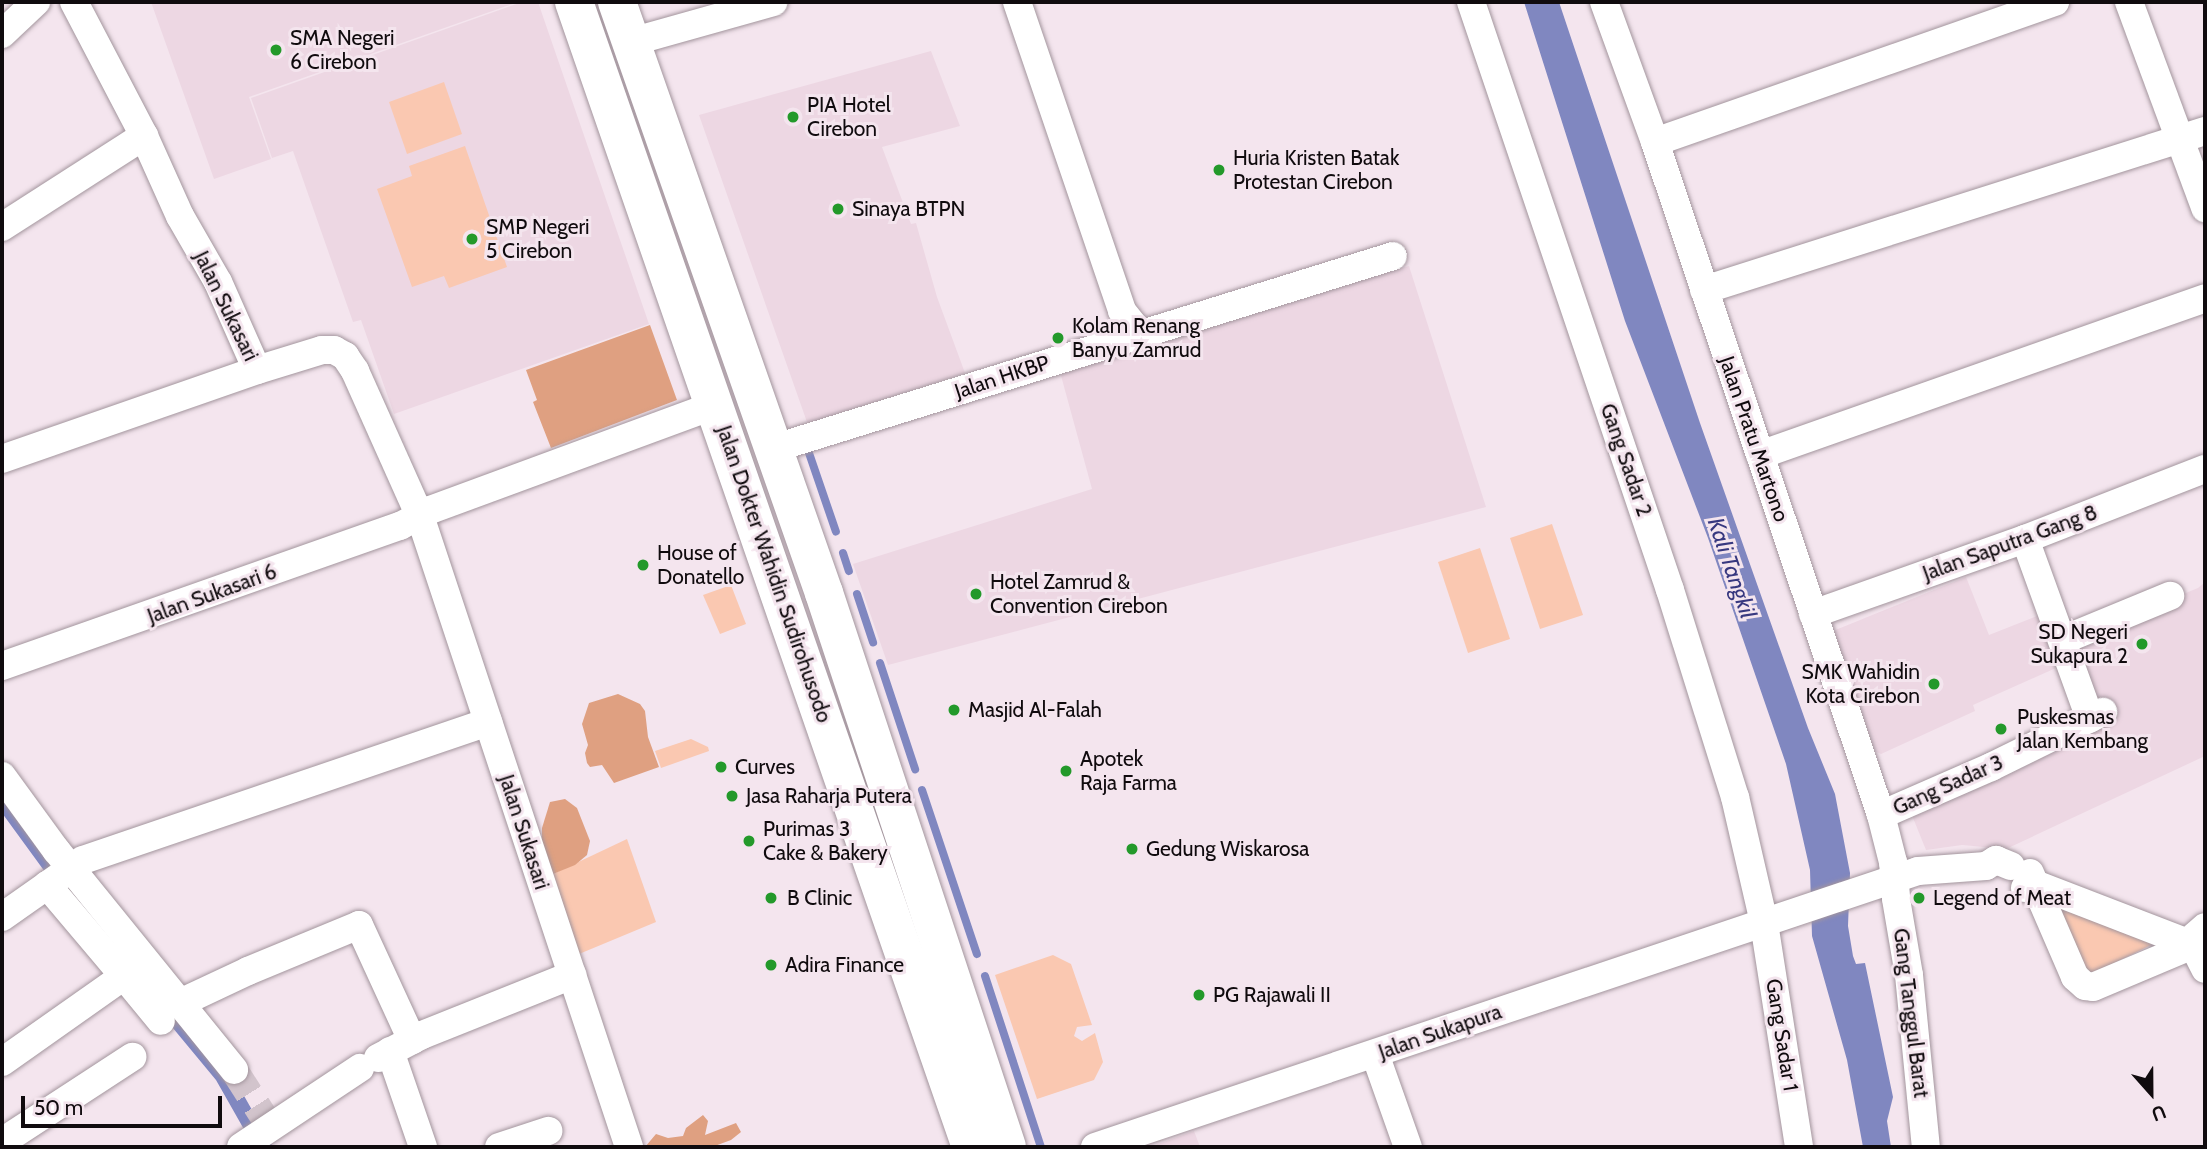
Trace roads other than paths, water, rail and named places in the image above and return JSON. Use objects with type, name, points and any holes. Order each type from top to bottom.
[{"type":"main road","name":"Jalan Dokter Wahidin Sudirohusodo","points":[[574,2],[746,495],[871,797],[1007,1147]]},
{"type":"main road","name":"Jalan Dokter Wahidin Sudirohusodo","points":[[617,2],[778,466],[971,1147]]},
{"type":"main road","points":[[746,495],[778,466]]},
{"type":"street","points":[[2,34],[36,2]]},
{"type":"street","name":"Jalan Sukasari","points":[[74,2],[144,136],[180,216],[218,282],[257,370],[322,350],[334,350],[345,356],[355,371],[420,516],[629,1147]]},
{"type":"street","points":[[631,42],[774,2]]},
{"type":"street","points":[[1017,2],[1122,311],[1140,333]]},
{"type":"street","name":"Gang Sadar 2","points":[[1471,2],[1670,590],[1775,920]]},
{"type":"street","name":"Jalan Pratu Martono","points":[[1604,2],[1655,142],[1881,815],[1894,879]]},
{"type":"street","points":[[1655,142],[2055,2]]},
{"type":"street","points":[[2130,2],[2193,134],[2205,208]]},
{"type":"street","points":[[1704,290],[2193,134]]},
{"type":"street","points":[[2,227],[144,136]]},
{"type":"street","name":"Jalan HKBP","points":[[778,466],[1140,333],[1393,256]]},
{"type":"street","points":[[1760,455],[2205,298]]},
{"type":"street","points":[[2,459],[257,370]]},
{"type":"street","points":[[420,516],[715,405]]},
{"type":"street","name":"Jalan Saputra Gang 8","points":[[1814,614],[2025,539],[2205,469]]},
{"type":"street","name":"Jalan Sukasari 6","points":[[2,666],[400,526],[420,516]]},
{"type":"street","points":[[2025,539],[2063,640],[2170,596]]},
{"type":"street","name":"Gang Sadar 3","points":[[1881,815],[1990,767],[2097,715],[2063,640]]},
{"type":"street","points":[[2,917],[83,860],[488,722]]},
{"type":"street","points":[[2,776],[55,850],[60,877],[124,976],[161,1001]]},
{"type":"street","name":"Jalan Sukapura","points":[[1095,1147],[1894,879],[1929,869],[2015,872]]},
{"type":"street","points":[[2015,872],[2201,947]]},
{"type":"street","points":[[2015,872],[2075,977],[2085,986],[2093,986],[2201,947]]},
{"type":"street","points":[[60,877],[161,1001],[234,1070]]},
{"type":"street","name":"Gang Tanggul Barat","points":[[1894,879],[1909,975],[1926,1147]]},
{"type":"street","name":"Gang Sadar 1","points":[[1775,920],[1799,1147]]},
{"type":"street","points":[[161,1001],[248,971],[359,925],[385,1054],[423,1147]]},
{"type":"street","points":[[263,1137],[385,1054],[572,975]]},
{"type":"street","points":[[2,1062],[124,976]]},
{"type":"street","points":[[1376,1054],[1408,1147]]},
{"type":"street","points":[[11,1136],[132,1057]]},
{"type":"street","points":[[499,1147],[548,1131]]},
{"type":"water","name":"Kali Tangkil","points":[[1524,2],[1559,2],[1700,423],[1808,728],[1835,794],[1850,873],[1848,926],[1853,956],[1856,964],[1865,963],[1893,1097],[1887,1121],[1891,1147],[1863,1147],[1847,1060],[1812,936],[1810,870],[1786,764],[1708,538],[1625,321]]},
{"type":"water","points":[[2,785],[230,1071],[273,1147],[254,1147],[216,1080],[56,887],[2,813]]},
{"type":"waterway","points":[[809,453],[836,532]]},
{"type":"waterway","points":[[843,553],[849,571]]},
{"type":"waterway","points":[[857,594],[873,642]]},
{"type":"waterway","points":[[880,663],[915,769]]},
{"type":"waterway","points":[[922,790],[977,954]]},
{"type":"waterway","points":[[985,976],[1041,1147]]},
{"type":"tunnel","points":[[234,1070],[269,1125]]},
{"type":"place","name":"SMA Negeri 6 Cirebon","points":[[276,50]]},
{"type":"place","name":"PIA Hotel Cirebon","points":[[793,117]]},
{"type":"place","name":"Huria Kristen Batak Protestan Cirebon","points":[[1219,170]]},
{"type":"place","name":"Sinaya BTPN","points":[[838,209]]},
{"type":"place","name":"SMP Negeri 5 Cirebon","points":[[472,239]]},
{"type":"place","name":"Kolam Renang Banyu Zamrud","points":[[1058,338]]},
{"type":"place","name":"House of Donatello","points":[[643,565]]},
{"type":"place","name":"Hotel Zamrud & Convention Cirebon","points":[[976,594]]},
{"type":"place","name":"SD Negeri Sukapura 2","points":[[2142,644]]},
{"type":"place","name":"SMK Wahidin Kota Cirebon","points":[[1934,684]]},
{"type":"place","name":"Masjid Al-Falah","points":[[954,710]]},
{"type":"place","name":"Puskesmas Jalan Kembang","points":[[2001,729]]},
{"type":"place","name":"Curves","points":[[721,767]]},
{"type":"place","name":"Apotek Raja Farma","points":[[1066,771]]},
{"type":"place","name":"Jasa Raharja Putera","points":[[732,796]]},
{"type":"place","name":"Purimas 3 Cake & Bakery","points":[[749,841]]},
{"type":"place","name":"Gedung Wiskarosa","points":[[1132,849]]},
{"type":"place","name":"B Clinic","points":[[771,898]]},
{"type":"place","name":"Legend of Meat","points":[[1919,898]]},
{"type":"place","name":"Adira Finance","points":[[771,965]]},
{"type":"place","name":"PG Rajawali II","points":[[1199,995]]}]
